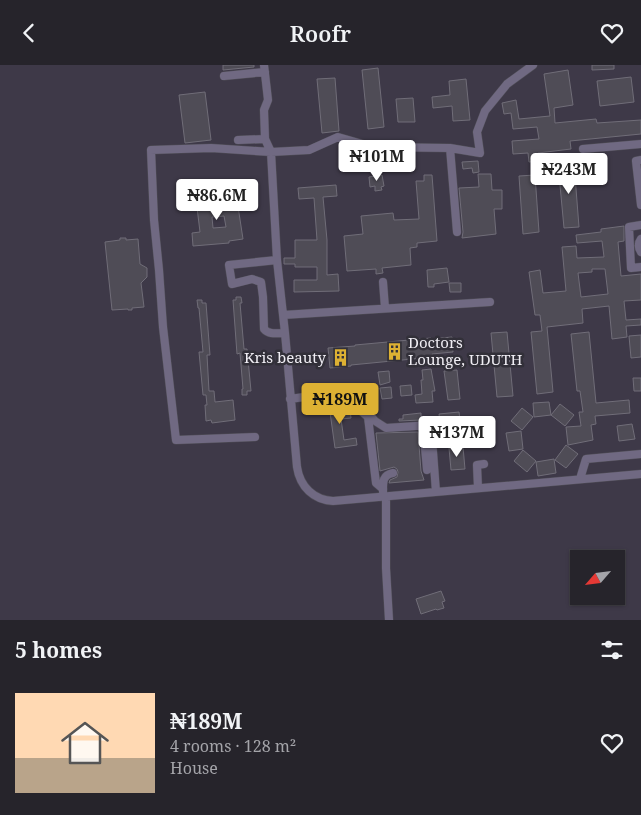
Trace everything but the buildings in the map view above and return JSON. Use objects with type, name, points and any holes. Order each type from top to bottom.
[{"type":"street","points":[[255,437],[176,440],[163,327],[154,221],[152,150],[211,148],[271,152],[309,150],[338,137],[373,147],[450,148],[480,153],[477,131],[485,111],[507,84],[533,65]]},
{"type":"street","points":[[224,76],[265,69],[268,100],[264,110],[265,139],[271,152],[277,260],[290,399],[298,472],[301,482],[307,490],[319,498],[328,500],[641,474]]},
{"type":"street","points":[[238,140],[265,139]]},
{"type":"street","points":[[583,149],[641,144]]},
{"type":"street","points":[[450,148],[457,232]]},
{"type":"street","points":[[641,160],[636,161],[641,205]]},
{"type":"street","points":[[641,225],[628,227],[632,268],[641,267]]},
{"type":"street","points":[[641,239],[639,250],[641,252]]},
{"type":"street","points":[[277,260],[229,265],[232,284],[252,279],[261,283],[264,329],[271,333],[285,333]]},
{"type":"street","points":[[383,282],[385,308]]},
{"type":"street","points":[[283,315],[490,302]]},
{"type":"street","points":[[290,399],[339,392],[368,417],[376,483],[384,494]]},
{"type":"street","points":[[366,415],[369,413],[375,421],[386,428],[431,425],[436,492]]},
{"type":"street","points":[[423,425],[427,470]]},
{"type":"street","points":[[580,479],[586,459],[641,454]]},
{"type":"street","points":[[478,488],[476,465],[484,464]]},
{"type":"street","points":[[388,620],[384,478],[387,474],[393,473]]},
{"type":"shaded area","points":[[0,65],[641,65],[641,620],[0,620]]},
{"type":"place","name":"Doctors Lounge, UDUTH","points":[[394,351]]},
{"type":"place","name":"Kris beauty","points":[[340,357]]}]
